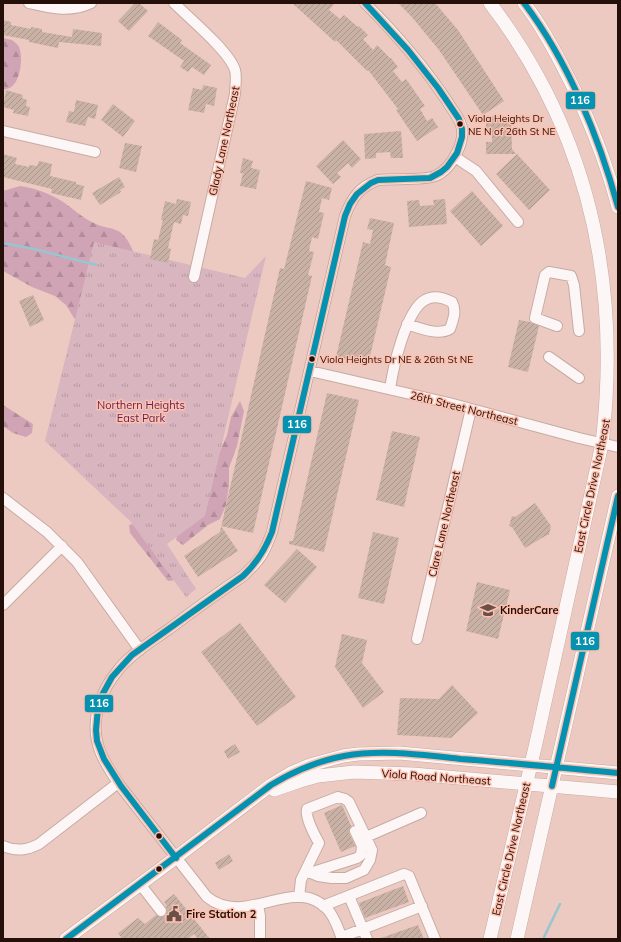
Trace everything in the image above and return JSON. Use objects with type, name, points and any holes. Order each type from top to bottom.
[{"type":"main road","name":"East Circle Drive Northeast","points":[[490,3],[511,31],[534,67],[557,111],[576,157],[594,215],[606,282],[610,331],[609,382],[602,444],[531,764],[490,939]]},
{"type":"main road","points":[[524,3],[542,28],[578,95],[592,126],[612,181],[618,207]]},
{"type":"main road","points":[[517,939],[618,496]]},
{"type":"main road","name":"Viola Road Northeast","points":[[66,939],[176,858],[236,810],[271,785],[291,773],[310,765],[343,756],[392,753],[618,772]]},
{"type":"main road","name":"Viola Road Northeast","points":[[257,796],[312,778],[336,773],[354,772],[413,774],[618,792]]},
{"type":"street","points":[[30,3],[65,10],[91,3]]},
{"type":"street","name":"Glady Lane Northeast","points":[[174,3],[221,49],[230,60],[235,70],[236,82],[235,94],[194,277]]},
{"type":"street","points":[[365,3],[419,62],[440,90],[460,123],[462,133],[460,143],[452,162],[443,171],[435,176],[426,178],[378,180],[372,182],[355,195],[349,204],[272,532],[266,550],[258,562],[243,576],[140,650],[119,668],[110,680],[98,706],[95,722],[96,737],[106,765],[118,783],[200,890],[212,902],[221,906],[239,908],[258,905],[280,898],[299,897],[315,901],[323,906],[333,917],[342,938],[365,934],[422,906]]},
{"type":"street","points":[[3,131],[95,152]]},
{"type":"street","points":[[455,156],[476,171],[518,222]]},
{"type":"street","points":[[557,326],[535,318],[546,275],[549,272],[571,276],[574,285],[579,331]]},
{"type":"street","points":[[390,389],[407,324],[417,305],[426,299],[436,298],[445,299],[452,302],[455,307],[454,317],[450,329],[445,332],[433,331],[407,324]]},
{"type":"street","points":[[550,358],[579,378]]},
{"type":"street","name":"26th Street Northeast","points":[[310,371],[390,389],[618,447]]},
{"type":"street","name":"Clare Lane Northeast","points":[[417,639],[471,409]]},
{"type":"street","points":[[3,498],[47,532],[77,562],[140,650]]},
{"type":"street","points":[[3,605],[62,546]]},
{"type":"street","points":[[3,846],[17,849],[28,849],[39,844],[118,783]]},
{"type":"street","points":[[338,797],[348,801],[372,850],[370,860],[364,870],[346,878],[332,878],[311,873],[319,843],[306,812],[307,809],[338,797]]},
{"type":"street","points":[[299,897],[301,880],[311,873],[357,858],[361,855],[362,846],[347,810],[348,801]]},
{"type":"street","points":[[366,837],[421,813]]},
{"type":"street","points":[[323,906],[407,874],[435,939]]},
{"type":"street","points":[[140,884],[161,911]]},
{"type":"street","points":[[349,896],[365,934]]},
{"type":"street","points":[[258,905],[260,916],[260,939]]},
{"type":"green space","points":[[3,38],[12,40],[18,45],[21,59],[21,66],[17,80],[9,89],[3,89]]},
{"type":"green space","points":[[20,186],[36,189],[51,195],[65,203],[91,222],[120,232],[129,242],[137,263],[79,326],[66,305],[55,296],[32,287],[3,271],[3,191]]},
{"type":"green space","name":"Northern Heights East Park","points":[[94,242],[245,278],[266,256],[205,516],[167,544],[196,589],[186,597],[130,521],[45,441]]},
{"type":"green space","points":[[240,401],[244,411],[237,446],[229,468],[229,485],[226,505],[220,519],[208,525],[183,545],[176,540],[179,528],[215,463],[227,435],[231,417]]},
{"type":"green space","points":[[3,405],[33,424],[32,433],[26,437],[13,433],[3,426]]},
{"type":"green space","points":[[137,523],[177,580],[168,581],[130,533],[129,525]]},
{"type":"building","points":[[135,3],[139,3],[148,11],[129,31],[118,21]]},
{"type":"building","points":[[292,3],[335,3],[329,10],[340,19],[344,15],[358,27],[359,26],[368,35],[363,39],[373,50],[377,45],[391,58],[398,67],[393,71],[402,82],[406,79],[425,106],[420,109],[427,121],[432,118],[438,127],[417,141],[396,110],[398,109],[368,70],[367,71],[336,40],[335,42]]},
{"type":"building","points":[[398,3],[435,3],[458,30],[504,101],[483,115],[439,50],[411,16]]},
{"type":"building","points":[[3,20],[11,22],[11,25],[31,29],[31,27],[42,29],[42,32],[72,37],[73,29],[102,33],[101,46],[59,42],[58,48],[29,42],[29,40],[3,35]]},
{"type":"building","points":[[158,22],[182,40],[180,43],[211,65],[204,75],[192,67],[188,72],[180,67],[184,61],[148,36]]},
{"type":"building","points":[[203,85],[217,88],[214,106],[206,104],[204,113],[188,110],[193,88],[202,90]]},
{"type":"building","points":[[6,90],[23,95],[22,98],[27,100],[26,106],[30,107],[28,116],[13,113],[14,110],[3,107]]},
{"type":"building","points":[[76,100],[98,105],[95,119],[88,117],[85,126],[66,122],[69,111],[74,112]]},
{"type":"building","points":[[113,104],[135,121],[123,137],[101,120]]},
{"type":"building","points":[[486,116],[511,116],[512,149],[516,154],[486,154],[486,142],[492,142],[492,128],[486,128]]},
{"type":"building","points":[[401,131],[403,158],[391,158],[390,152],[376,153],[376,158],[365,159],[364,134]]},
{"type":"building","points":[[343,140],[361,159],[352,168],[348,163],[337,173],[341,177],[333,184],[316,166]]},
{"type":"building","points":[[125,143],[142,146],[136,172],[119,168]]},
{"type":"building","points":[[3,154],[17,158],[15,164],[29,167],[29,165],[37,166],[39,161],[52,164],[50,176],[76,182],[76,184],[84,186],[81,200],[51,193],[52,189],[3,177]]},
{"type":"building","points":[[517,154],[550,190],[529,210],[496,174]]},
{"type":"building","points":[[243,158],[253,161],[251,168],[260,170],[256,189],[240,186],[243,173],[240,173]]},
{"type":"building","points":[[119,177],[125,187],[120,190],[121,192],[100,205],[92,193]]},
{"type":"building","points":[[306,181],[332,188],[329,200],[322,198],[319,212],[324,213],[318,239],[312,237],[309,251],[314,252],[308,275],[312,276],[253,533],[221,526],[280,268],[284,269]]},
{"type":"building","points":[[472,191],[503,226],[481,246],[450,211]]},
{"type":"building","points":[[177,199],[191,202],[188,216],[183,215],[181,224],[174,222],[168,248],[171,249],[168,263],[150,259],[154,239],[158,240],[163,220],[161,220],[165,201],[176,204]]},
{"type":"building","points":[[445,199],[447,224],[409,227],[407,201],[419,200],[420,206],[434,205],[433,200]]},
{"type":"building","points":[[370,218],[394,223],[385,265],[391,267],[368,365],[336,357],[363,242],[370,244],[373,230],[367,229]]},
{"type":"building","points":[[33,295],[44,320],[30,327],[19,301]]},
{"type":"building","points":[[519,320],[530,322],[539,326],[528,372],[508,367]]},
{"type":"building","points":[[327,393],[359,400],[324,552],[289,544],[289,541],[293,541]]},
{"type":"building","points":[[392,431],[420,437],[404,507],[376,500]]},
{"type":"building","points":[[535,503],[551,526],[549,535],[525,548],[512,527],[509,526],[512,516],[515,517]]},
{"type":"building","points":[[221,526],[238,551],[198,577],[184,556],[220,532]]},
{"type":"building","points":[[373,532],[399,538],[384,604],[358,598]]},
{"type":"building","points":[[297,549],[317,567],[285,603],[264,585]]},
{"type":"building","name":"KinderCare","points":[[477,582],[510,590],[498,639],[466,631]]},
{"type":"building","points":[[240,623],[296,697],[257,726],[201,652]]},
{"type":"building","points":[[342,634],[367,640],[362,663],[384,692],[363,708],[335,667]]},
{"type":"building","points":[[452,685],[478,713],[451,738],[397,735],[400,698],[439,699]]},
{"type":"building","points":[[235,744],[240,752],[228,759],[224,751]]},
{"type":"building","points":[[342,805],[351,826],[349,833],[355,846],[341,852],[324,813]]},
{"type":"building","points":[[229,854],[233,861],[219,870],[215,863]]},
{"type":"building","points":[[403,886],[409,902],[365,918],[359,903]]},
{"type":"building","name":"Fire Station 2","points":[[174,894],[210,939],[198,939],[194,934],[188,939],[122,939],[118,933],[138,918],[145,924],[156,915],[162,917],[165,916],[167,906],[164,902]]},
{"type":"building","points":[[418,925],[424,939],[381,939],[381,938]]},
{"type":"waterway","points":[[3,243],[34,249],[96,265]]},
{"type":"waterway","points":[[544,939],[560,904]]},
{"type":"transit line","name":"116","points":[[176,858],[121,786],[104,759],[97,741],[96,730],[98,708],[101,697],[112,677],[132,655],[243,576],[260,556],[266,545],[272,532],[345,216],[350,204],[357,194],[371,183],[378,180],[430,178],[441,172],[447,167],[457,153],[462,137],[462,129],[459,119],[438,88],[408,50],[365,3]]},
{"type":"transit line","name":"116","points":[[524,3],[555,50],[580,100],[592,127],[618,207]]},
{"type":"transit line","name":"116","points":[[552,786],[618,496]]},
{"type":"transit line","name":"116","points":[[66,939],[271,785],[288,775],[324,761],[358,754],[402,753],[618,773]]},
{"type":"place","name":"Viola Heights Dr NE N of 26th St NE","points":[[460,124]]},
{"type":"place","name":"Viola Heights Dr NE & 26th St NE","points":[[312,359]]},
{"type":"place","name":"KinderCare","points":[[488,610]]},
{"type":"place","name":"Fire Station 2","points":[[174,914]]}]
